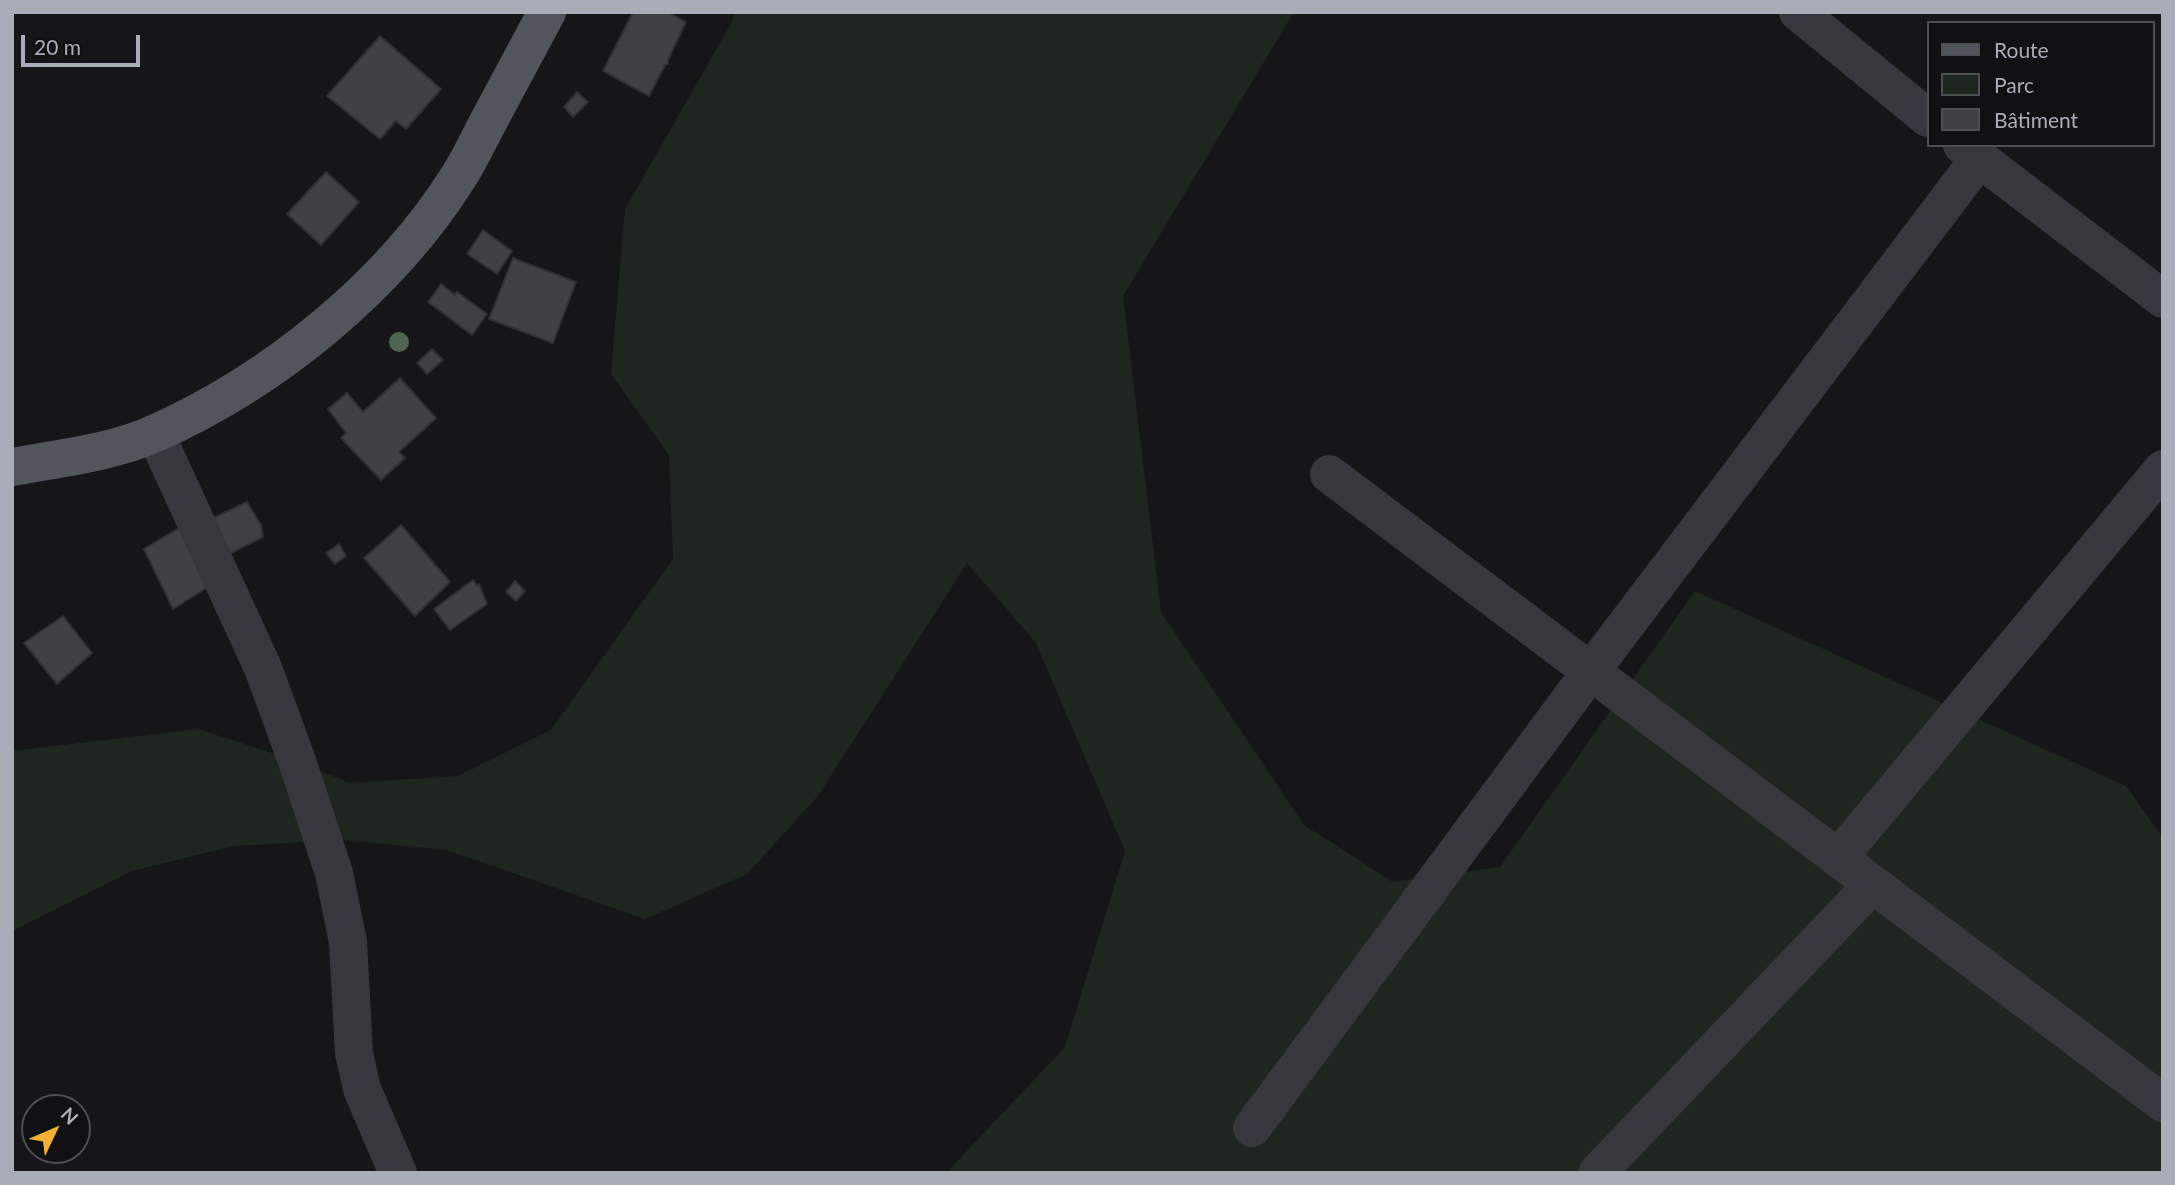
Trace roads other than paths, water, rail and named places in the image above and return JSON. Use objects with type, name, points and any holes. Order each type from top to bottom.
[{"type":"main road","points":[[12,467],[104,451],[155,433],[206,407],[290,355],[355,302],[412,240],[459,176],[547,12]]},
{"type":"street","points":[[1798,12],[1926,116]]},
{"type":"street","points":[[1252,1128],[1971,152],[2163,299]]},
{"type":"street","points":[[155,433],[262,668],[297,761],[334,873],[345,930],[354,1053],[362,1089],[398,1173]]},
{"type":"street","points":[[1838,858],[2163,469]]},
{"type":"street","points":[[1329,474],[2163,1103]]},
{"type":"street","points":[[1597,1173],[1872,884]]}]
